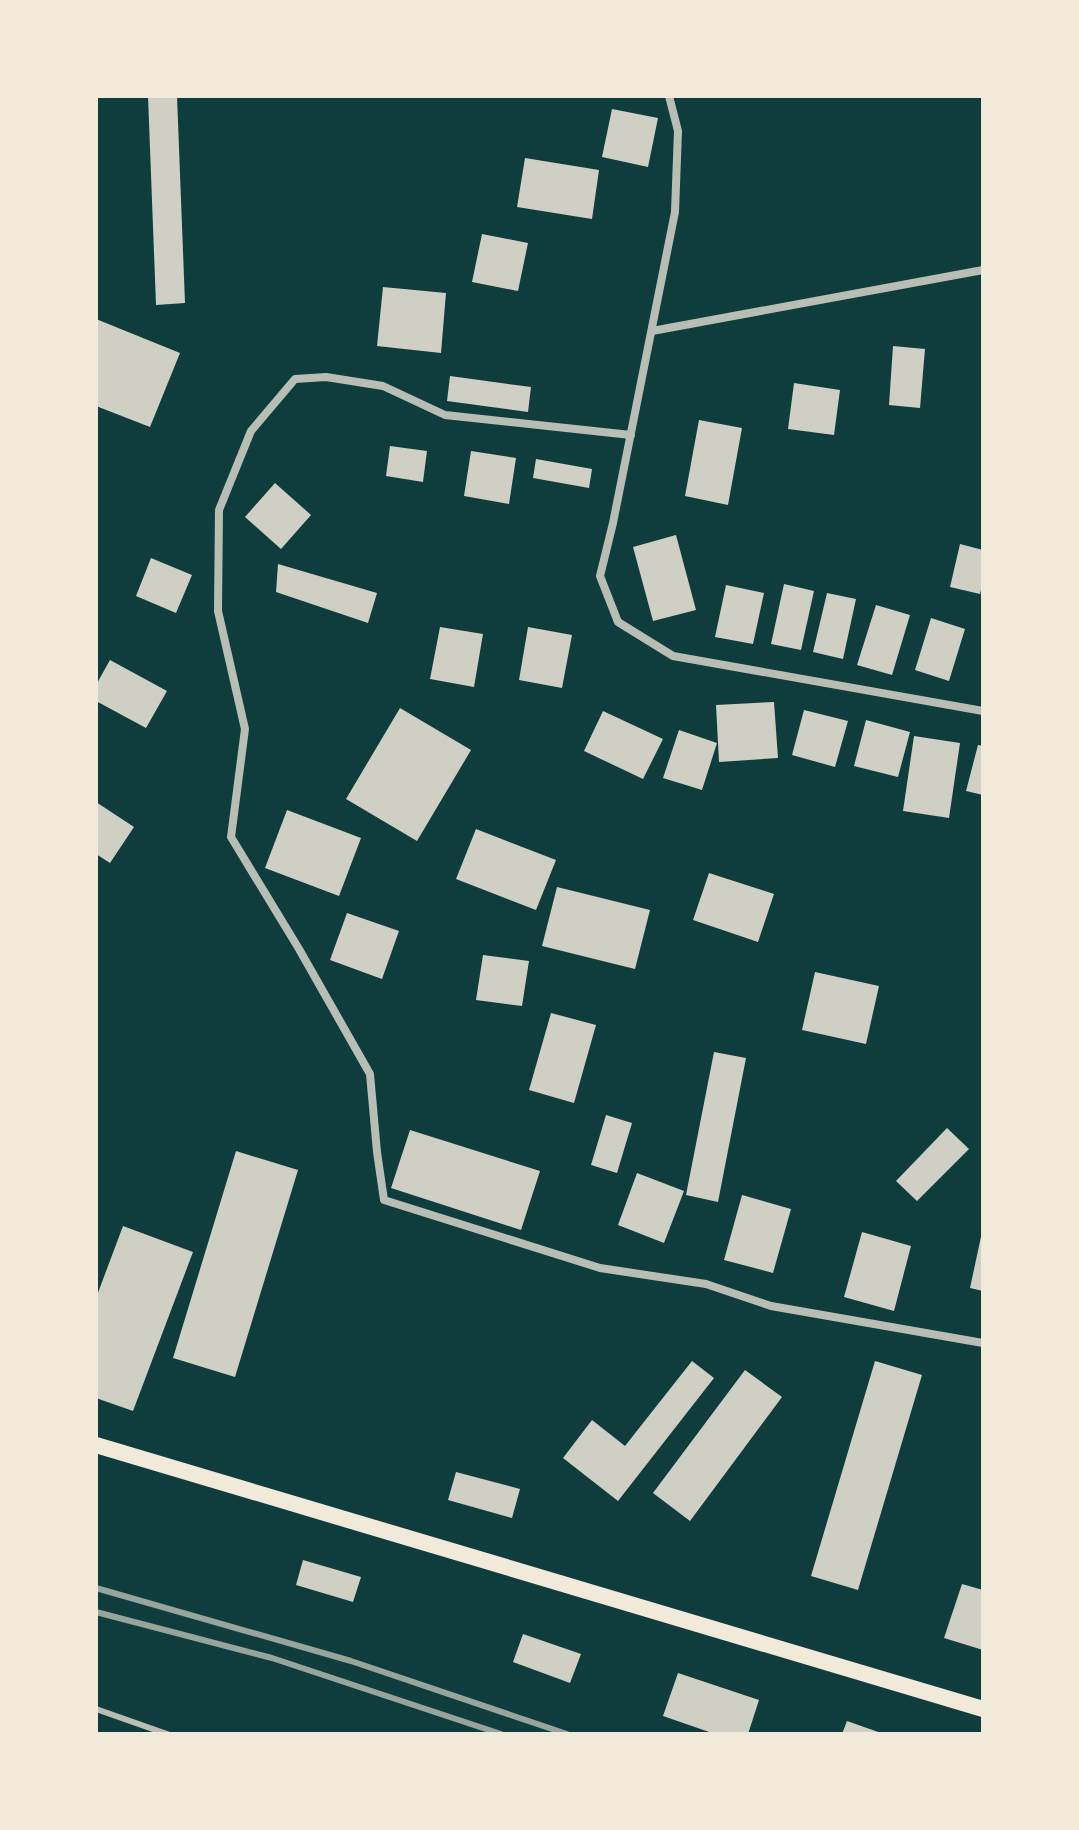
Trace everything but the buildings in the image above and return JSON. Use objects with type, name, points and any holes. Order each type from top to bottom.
[{"type":"main road","points":[[96,1445],[983,1709]]},
{"type":"street","points":[[669,96],[678,131],[675,212],[600,576],[618,622],[673,656],[983,711]]},
{"type":"street","points":[[652,331],[983,270]]},
{"type":"street","points":[[631,435],[445,415],[383,386],[326,377],[295,379],[251,431],[219,510],[218,611],[245,729],[231,837],[370,1074],[384,1200],[600,1268],[706,1284],[771,1306],[983,1343]]},
{"type":"lane","points":[[96,1709],[167,1734]]},
{"type":"railway","points":[[96,1588],[351,1661],[567,1734]]},
{"type":"railway","points":[[96,1612],[272,1658],[501,1734]]}]
